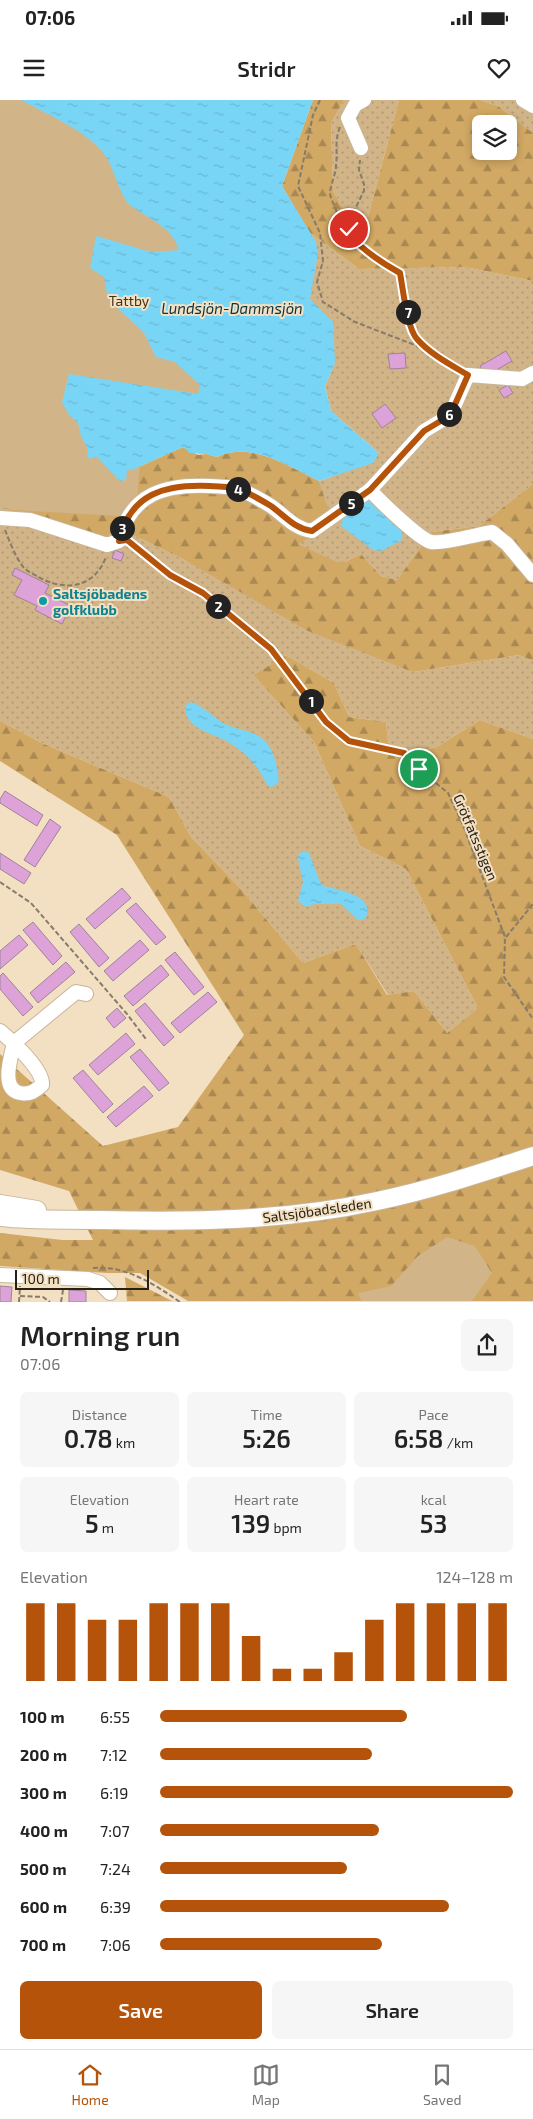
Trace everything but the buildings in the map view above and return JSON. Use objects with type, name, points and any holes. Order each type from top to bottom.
[{"type":"main road","name":"Saltsjöbadsleden","points":[[0,1217],[48,1221],[224,1220],[271,1217],[338,1209],[447,1184],[533,1156]]},
{"type":"main road","name":"Saltsjöbadsleden","points":[[0,1204],[94,1220]]},
{"type":"street","points":[[361,148],[348,118],[355,105],[364,100]]},
{"type":"street","points":[[523,100],[533,106]]},
{"type":"street","points":[[2,522],[30,520],[113,543],[130,511],[145,499],[184,485],[238,489],[272,507],[302,530],[312,531],[370,490],[424,431],[444,419],[453,409],[468,375],[522,378],[533,373]]},
{"type":"street","points":[[370,490],[384,506],[421,538],[433,543],[492,532],[507,544],[533,575]]},
{"type":"street","points":[[0,1031],[14,1043],[76,992],[86,994]]},
{"type":"street","points":[[0,1274],[88,1279],[100,1283],[110,1293]]},
{"type":"path","points":[[320,100],[313,116],[298,186],[320,233],[323,261],[317,282],[323,302],[355,322],[433,352]]},
{"type":"path","points":[[348,118],[341,126],[335,140],[336,166],[330,191],[339,217],[348,234],[361,249],[384,265],[408,277]]},
{"type":"path","points":[[348,234],[351,217],[364,191],[364,184],[359,170],[361,148]]},
{"type":"path","points":[[400,273],[412,331],[418,340],[433,352],[468,375]]},
{"type":"path","points":[[2,522],[24,569],[44,580],[63,587],[82,584],[94,575],[103,564],[113,543]]},
{"type":"path","name":"Grötfatsstigen","points":[[113,543],[127,540],[170,575],[203,593],[271,649],[326,722],[349,741],[404,753],[419,769],[448,793],[463,825],[506,937]]},
{"type":"path","points":[[0,882],[31,903],[127,1014],[146,1039]]},
{"type":"path","points":[[533,904],[506,937],[504,977],[533,1019]]},
{"type":"path","points":[[88,1279],[89,1268],[121,1270],[147,1281],[180,1302]]},
{"type":"path","points":[[19,1302],[20,1281]]},
{"type":"path","points":[[61,1302],[63,1283]]},
{"type":"path","points":[[20,1296],[43,1297],[50,1302]]},
{"type":"green space","points":[[0,100],[132,470],[183,447],[198,455],[206,454],[217,457],[243,452],[270,457],[319,481],[333,524],[298,544],[337,562],[345,562],[361,554],[381,576],[397,580],[431,532],[479,526],[533,484],[533,661],[519,655],[413,672],[308,631],[183,559],[116,527],[103,541],[0,507]]},
{"type":"green space","name":"Tattby","points":[[0,100],[154,100],[263,381],[142,435],[136,517],[13,510],[0,507]]},
{"type":"green space","points":[[313,100],[344,100],[331,123],[333,191],[342,207],[368,217],[399,100],[480,100],[498,106],[510,115],[472,115],[472,160],[517,160],[517,121],[533,133],[533,281],[465,267],[359,269],[309,232],[282,186]]},
{"type":"green space","points":[[344,100],[399,100],[368,217],[342,207],[333,191],[331,123]]},
{"type":"green space","points":[[480,100],[533,100],[533,133],[517,121],[517,115],[510,115],[498,106]]},
{"type":"green space","points":[[309,232],[359,269],[465,267],[533,281],[533,484],[479,526],[431,532],[397,580],[381,576],[361,554],[345,562],[336,562],[297,544],[332,524],[319,481],[329,478],[379,453],[331,411],[325,386],[335,363],[310,298],[317,249]]},
{"type":"green space","name":"Saltsjöbadens golfklubb","points":[[0,507],[116,527],[413,672],[519,655],[533,661],[533,739],[480,720],[437,747],[405,755],[388,742],[386,722],[349,717],[334,683],[286,655],[255,675],[314,742],[360,846],[406,869],[478,1008],[447,1033],[414,991],[388,995],[356,944],[303,963],[240,888],[191,837],[169,797],[44,744],[0,721]]},
{"type":"green space","points":[[286,655],[334,683],[349,717],[386,722],[388,742],[405,755],[437,747],[480,720],[533,739],[533,1301],[188,1301],[140,1273],[107,1273],[0,1266],[0,1233],[62,1240],[93,1240],[69,1191],[0,1170],[0,1054],[103,1146],[178,1127],[244,1035],[117,835],[0,761],[0,721],[44,744],[169,797],[191,837],[240,888],[303,963],[356,944],[387,995],[414,991],[447,1033],[478,1008],[406,869],[360,846],[314,742],[254,675]]},
{"type":"green space","points":[[447,1237],[475,1246],[492,1273],[472,1301],[361,1301],[358,1293],[391,1286],[418,1256]]},
{"type":"green space","points":[[125,1277],[172,1301],[127,1301]]},
{"type":"water","name":"Lundsjön-Dammsjön","points":[[21,100],[313,100],[282,186],[316,242],[318,253],[310,299],[333,322],[335,363],[325,386],[331,411],[379,453],[373,463],[319,481],[270,457],[243,452],[217,457],[190,453],[183,447],[132,470],[127,470],[126,480],[120,481],[96,456],[90,459],[87,456],[88,449],[81,436],[78,423],[69,415],[62,402],[69,374],[198,394],[200,385],[175,362],[156,357],[144,333],[108,299],[104,277],[90,268],[96,236],[151,252],[179,250],[176,242],[165,229],[130,205],[108,160],[92,141]]},
{"type":"water","points":[[367,499],[380,511],[398,523],[402,529],[402,540],[381,551],[373,550],[341,526],[344,515]]},
{"type":"water","points":[[191,702],[223,723],[259,736],[265,741],[272,752],[276,766],[279,780],[276,785],[271,787],[267,785],[256,767],[236,747],[224,739],[194,725],[186,713],[186,705]]},
{"type":"water","points":[[304,851],[309,853],[320,882],[324,886],[347,892],[362,900],[368,911],[365,919],[358,920],[341,904],[315,904],[306,907],[298,901],[303,882],[298,859],[299,853]]},
{"type":"place","name":"Saltsjöbadens golfklubb","points":[[43,601]]},
{"type":"route","points":[[349,229],[348,234],[361,249],[384,265],[400,273],[409,320],[412,331],[418,340],[468,375],[453,409],[444,419],[424,431],[370,490],[312,531],[302,530],[272,507],[238,489],[184,485],[145,499],[130,511],[123,524],[119,541],[127,540],[170,575],[203,593],[271,649],[326,722],[349,741],[404,753],[419,769]]}]
